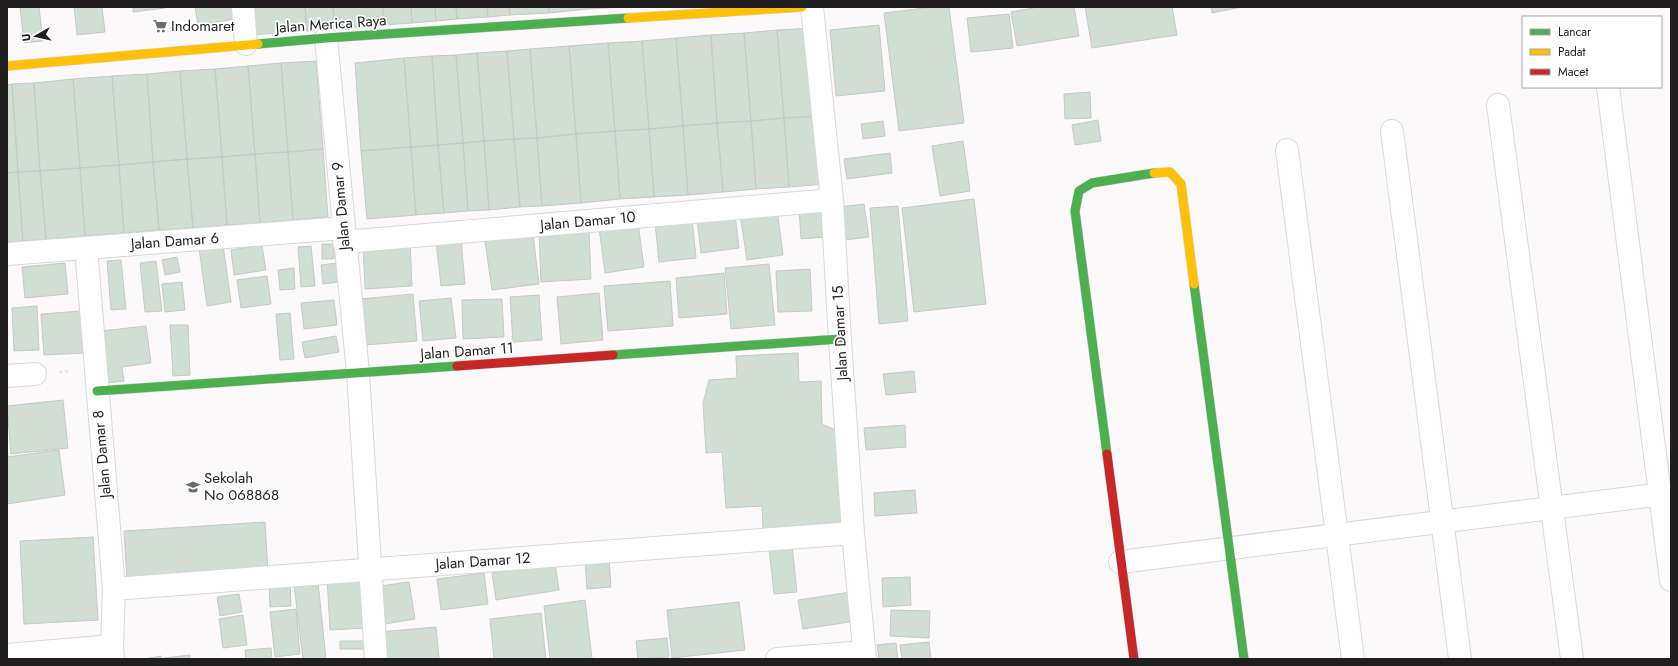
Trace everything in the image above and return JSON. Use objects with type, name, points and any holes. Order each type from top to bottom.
[{"type":"street","points":[[243,7],[246,44]]},
{"type":"street","name":"Jalan Merica Raya","points":[[7,66],[326,38],[802,7]]},
{"type":"street","name":"Jalan Damar 15","points":[[812,7],[832,200],[853,532],[865,656]]},
{"type":"street","name":"Jalan Damar 9","points":[[326,38],[358,373],[371,569]]},
{"type":"street","points":[[1608,88],[1666,494],[1671,580]]},
{"type":"street","points":[[1498,105],[1572,659]]},
{"type":"street","points":[[1392,131],[1460,659]]},
{"type":"street","points":[[1287,150],[1353,659]]},
{"type":"street","points":[[1134,659],[1120,562],[1075,211],[1079,191],[1092,183],[1151,172],[1170,172],[1181,184],[1244,659]]},
{"type":"street","name":"Jalan Damar 10","points":[[344,235],[832,200]]},
{"type":"street","name":"Jalan Damar 6","points":[[7,254],[86,248],[344,235]]},
{"type":"street","name":"Jalan Damar 8","points":[[86,248],[114,589],[113,653]]},
{"type":"street","name":"Jalan Damar 11","points":[[97,391],[840,338]]},
{"type":"street","points":[[7,376],[35,374]]},
{"type":"street","points":[[1120,562],[1666,494]]},
{"type":"street","name":"Jalan Damar 12","points":[[114,589],[853,532]]},
{"type":"street","points":[[371,569],[376,659]]},
{"type":"street","points":[[7,654],[113,653]]},
{"type":"street","points":[[777,659],[865,656]]},
{"type":"path","points":[[35,374],[95,368]]},
{"type":"building","points":[[20,7],[39,7],[43,41],[24,43]]},
{"type":"building","points":[[74,7],[102,7],[105,32],[77,35]]},
{"type":"building","points":[[133,7],[165,7],[165,8],[133,12]]},
{"type":"building","points":[[195,7],[233,7],[235,19],[198,25]]},
{"type":"building","points":[[250,7],[305,7],[307,31],[252,35]]},
{"type":"building","points":[[305,7],[333,7],[335,29],[307,31]]},
{"type":"building","points":[[333,7],[383,7],[384,25],[335,29]]},
{"type":"building","points":[[383,7],[411,7],[412,23],[384,25]]},
{"type":"building","points":[[411,7],[435,7],[436,21],[412,23]]},
{"type":"building","points":[[435,7],[456,7],[457,19],[436,21]]},
{"type":"building","points":[[456,7],[487,7],[488,17],[457,19]]},
{"type":"building","points":[[487,7],[509,7],[510,15],[488,17]]},
{"type":"building","points":[[509,7],[549,7],[549,13],[510,15]]},
{"type":"building","points":[[549,7],[588,7],[588,9],[549,13]]},
{"type":"building","points":[[588,7],[622,7],[588,9]]},
{"type":"building","points":[[933,7],[949,7],[964,123],[899,131],[884,13]]},
{"type":"building","points":[[1039,7],[1074,7],[1079,36],[1017,46],[1011,12]]},
{"type":"building","points":[[1085,7],[1172,7],[1177,35],[1092,48]]},
{"type":"building","points":[[1211,7],[1242,7],[1212,13]]},
{"type":"building","points":[[1009,14],[1013,48],[971,52],[967,18]]},
{"type":"building","points":[[879,25],[885,91],[836,96],[830,30]]},
{"type":"building","points":[[812,28],[819,116],[784,118],[777,30]]},
{"type":"building","points":[[777,30],[784,118],[751,121],[744,33]]},
{"type":"building","points":[[744,33],[751,121],[717,123],[711,35]]},
{"type":"building","points":[[711,35],[717,123],[683,126],[676,38]]},
{"type":"building","points":[[676,38],[683,126],[649,129],[642,41]]},
{"type":"building","points":[[642,41],[649,129],[615,131],[608,43]]},
{"type":"building","points":[[608,43],[615,131],[576,134],[569,46]]},
{"type":"building","points":[[569,46],[576,134],[537,138],[530,49]]},
{"type":"building","points":[[530,49],[537,138],[514,139],[507,51]]},
{"type":"building","points":[[507,51],[514,139],[484,141],[477,53]]},
{"type":"building","points":[[477,53],[484,141],[463,143],[456,55]]},
{"type":"building","points":[[456,55],[463,143],[438,145],[432,56]]},
{"type":"building","points":[[432,56],[438,145],[411,147],[404,58]]},
{"type":"building","points":[[404,58],[411,147],[361,151],[355,63]]},
{"type":"building","points":[[316,61],[323,149],[288,152],[281,63]]},
{"type":"building","points":[[281,63],[288,152],[255,154],[248,66]]},
{"type":"building","points":[[248,66],[255,154],[222,157],[215,69]]},
{"type":"building","points":[[215,69],[222,157],[187,159],[180,71]]},
{"type":"building","points":[[180,71],[187,159],[153,162],[147,74]]},
{"type":"building","points":[[147,74],[153,162],[119,165],[112,76]]},
{"type":"building","points":[[112,76],[119,165],[80,168],[73,79]]},
{"type":"building","points":[[73,79],[80,168],[40,171],[34,83]]},
{"type":"building","points":[[34,83],[40,171],[18,172],[12,84]]},
{"type":"building","points":[[12,84],[18,172],[7,173],[7,85]]},
{"type":"building","points":[[1090,92],[1091,118],[1065,119],[1064,94]]},
{"type":"building","points":[[819,116],[824,184],[789,187],[784,118]]},
{"type":"building","points":[[784,118],[789,187],[756,189],[751,121]]},
{"type":"building","points":[[1098,120],[1101,141],[1075,145],[1072,125]]},
{"type":"building","points":[[751,121],[756,189],[723,192],[717,123]]},
{"type":"building","points":[[883,121],[885,136],[863,139],[861,124]]},
{"type":"building","points":[[717,123],[723,192],[688,195],[683,126]]},
{"type":"building","points":[[683,126],[688,195],[654,197],[649,129]]},
{"type":"building","points":[[649,129],[654,197],[620,199],[615,131]]},
{"type":"building","points":[[615,131],[620,199],[581,203],[576,134]]},
{"type":"building","points":[[576,134],[581,203],[542,206],[537,138]]},
{"type":"building","points":[[537,138],[542,206],[520,207],[514,139]]},
{"type":"building","points":[[514,139],[520,207],[489,210],[484,141]]},
{"type":"building","points":[[484,141],[489,210],[468,211],[463,143]]},
{"type":"building","points":[[963,141],[970,191],[940,196],[932,146]]},
{"type":"building","points":[[463,143],[468,211],[444,213],[438,145]]},
{"type":"building","points":[[438,145],[444,213],[416,215],[411,147]]},
{"type":"building","points":[[411,147],[416,215],[367,219],[361,151]]},
{"type":"building","points":[[323,149],[328,217],[293,220],[288,152]]},
{"type":"building","points":[[288,152],[293,220],[260,223],[255,154]]},
{"type":"building","points":[[890,153],[892,173],[847,179],[844,159]]},
{"type":"building","points":[[255,154],[260,223],[227,225],[222,157]]},
{"type":"building","points":[[222,157],[227,225],[193,228],[187,159]]},
{"type":"building","points":[[187,159],[193,228],[159,230],[153,162]]},
{"type":"building","points":[[153,162],[159,230],[124,233],[119,165]]},
{"type":"building","points":[[119,165],[124,233],[85,236],[80,168]]},
{"type":"building","points":[[80,168],[85,236],[46,239],[40,171]]},
{"type":"building","points":[[40,171],[46,239],[23,241],[18,172]]},
{"type":"building","points":[[18,172],[23,241],[7,242],[7,173]]},
{"type":"building","points":[[974,199],[986,304],[914,312],[902,208]]},
{"type":"building","points":[[864,204],[869,237],[845,240],[840,207]]},
{"type":"building","points":[[824,205],[826,237],[801,239],[799,207]]},
{"type":"building","points":[[898,206],[908,321],[879,324],[870,208]]},
{"type":"building","points":[[777,209],[783,255],[747,260],[740,214]]},
{"type":"building","points":[[735,215],[739,248],[701,253],[697,219]]},
{"type":"building","points":[[692,218],[696,258],[659,262],[655,222]]},
{"type":"building","points":[[638,223],[644,267],[605,273],[599,228]]},
{"type":"building","points":[[589,229],[591,279],[541,282],[539,231]]},
{"type":"building","points":[[533,234],[539,284],[492,290],[485,241]]},
{"type":"building","points":[[461,239],[465,284],[441,286],[436,242]]},
{"type":"building","points":[[410,240],[412,286],[365,289],[363,243]]},
{"type":"building","points":[[322,244],[334,244],[334,259],[322,259]]},
{"type":"building","points":[[223,245],[231,302],[207,306],[199,248]]},
{"type":"building","points":[[262,245],[266,270],[234,275],[231,250]]},
{"type":"building","points":[[311,246],[315,286],[301,287],[298,247]]},
{"type":"building","points":[[177,257],[180,272],[165,275],[162,260]]},
{"type":"building","points":[[121,260],[126,309],[111,310],[107,261]]},
{"type":"building","points":[[156,261],[162,311],[145,312],[140,263]]},
{"type":"building","points":[[65,263],[68,294],[25,298],[22,267]]},
{"type":"building","points":[[337,263],[339,282],[323,284],[321,265]]},
{"type":"building","points":[[769,264],[775,325],[731,329],[725,268]]},
{"type":"building","points":[[294,268],[295,289],[280,290],[278,270]]},
{"type":"building","points":[[810,269],[812,311],[778,312],[776,271]]},
{"type":"building","points":[[724,273],[727,314],[679,318],[676,278]]},
{"type":"building","points":[[267,276],[271,304],[241,308],[237,280]]},
{"type":"building","points":[[670,281],[673,326],[608,331],[604,286]]},
{"type":"building","points":[[182,282],[185,310],[165,312],[162,284]]},
{"type":"building","points":[[599,293],[603,340],[561,344],[557,297]]},
{"type":"building","points":[[413,294],[417,341],[364,345],[360,299]]},
{"type":"building","points":[[539,295],[542,340],[513,342],[510,297]]},
{"type":"building","points":[[451,298],[456,338],[423,341],[419,301]]},
{"type":"building","points":[[502,299],[504,337],[463,339],[462,300]]},
{"type":"building","points":[[334,300],[337,325],[304,329],[301,303]]},
{"type":"building","points":[[37,306],[39,350],[14,351],[12,308]]},
{"type":"building","points":[[82,311],[85,353],[44,355],[41,314]]},
{"type":"building","points":[[290,313],[294,359],[280,360],[276,314]]},
{"type":"building","points":[[170,325],[188,325],[190,375],[173,376]]},
{"type":"building","points":[[146,326],[151,363],[122,367],[124,381],[107,383],[101,331]]},
{"type":"building","points":[[336,336],[339,352],[305,358],[302,342]]},
{"type":"building","points":[[798,353],[799,382],[821,381],[822,424],[840,432],[845,522],[763,528],[762,506],[726,508],[722,452],[706,453],[703,403],[709,380],[737,378],[736,356]]},
{"type":"building","points":[[914,371],[916,392],[886,395],[883,374]]},
{"type":"building","points":[[63,400],[68,448],[11,454],[7,406]]},
{"type":"building","points":[[905,425],[906,447],[866,450],[864,428]]},
{"type":"building","points":[[59,450],[65,495],[7,504],[7,457]]},
{"type":"building","points":[[915,490],[917,513],[875,516],[874,493]]},
{"type":"building","points":[[265,522],[268,572],[127,580],[124,531]]},
{"type":"building","points":[[93,537],[98,620],[24,624],[20,541]]},
{"type":"building","points":[[792,545],[797,592],[774,594],[769,547]]},
{"type":"building","points":[[609,558],[611,587],[587,589],[585,560]]},
{"type":"building","points":[[555,563],[559,590],[496,600],[492,573]]},
{"type":"building","points":[[484,573],[488,604],[441,610],[437,579]]},
{"type":"building","points":[[364,575],[368,628],[330,630],[327,577]]},
{"type":"building","points":[[910,577],[911,605],[883,607],[882,578]]},
{"type":"building","points":[[318,582],[326,659],[303,659],[294,585]]},
{"type":"building","points":[[409,582],[415,619],[385,624],[380,586]]},
{"type":"building","points":[[290,584],[291,606],[270,607],[269,585]]},
{"type":"building","points":[[851,592],[856,621],[803,629],[798,600]]},
{"type":"building","points":[[239,594],[242,612],[220,616],[217,597]]},
{"type":"building","points":[[585,600],[592,659],[550,659],[544,606]]},
{"type":"building","points":[[739,602],[745,650],[672,658],[667,610]]},
{"type":"building","points":[[296,609],[300,654],[275,657],[270,612]]},
{"type":"building","points":[[891,610],[930,611],[929,638],[890,636]]},
{"type":"building","points":[[541,613],[546,659],[494,659],[490,619]]},
{"type":"building","points":[[243,615],[247,645],[223,648],[219,619]]},
{"type":"building","points":[[436,627],[439,659],[381,659],[379,632]]},
{"type":"building","points":[[667,638],[669,657],[638,659],[636,641]]},
{"type":"building","points":[[340,641],[365,641],[365,649],[340,649]]},
{"type":"building","points":[[929,642],[931,659],[902,659],[900,645]]},
{"type":"building","points":[[896,643],[898,659],[879,659],[877,645]]},
{"type":"building","points":[[271,648],[272,659],[246,659],[245,650]]},
{"type":"building","points":[[190,655],[190,659],[164,659],[164,658]]},
{"type":"building","points":[[161,656],[162,659],[144,659]]},
{"type":"traffic: fast","points":[[258,44],[326,38],[628,18]]},
{"type":"traffic: fast","points":[[1107,454],[1075,211],[1079,191],[1092,183],[1154,173]]},
{"type":"traffic: fast","points":[[1194,284],[1244,659]]},
{"type":"traffic: fast","points":[[613,355],[840,339]]},
{"type":"traffic: fast","points":[[97,391],[457,366]]},
{"type":"traffic: slow","points":[[628,18],[802,7]]},
{"type":"traffic: slow","points":[[7,66],[258,44]]},
{"type":"traffic: slow","points":[[1154,173],[1170,172],[1181,184],[1194,284]]},
{"type":"traffic: jam","points":[[457,366],[613,355]]},
{"type":"traffic: jam","points":[[1107,454],[1134,659]]},
{"type":"place","name":"Indomaret","points":[[160,26]]},
{"type":"place","name":"Sekolah No 068868","points":[[193,487]]}]
